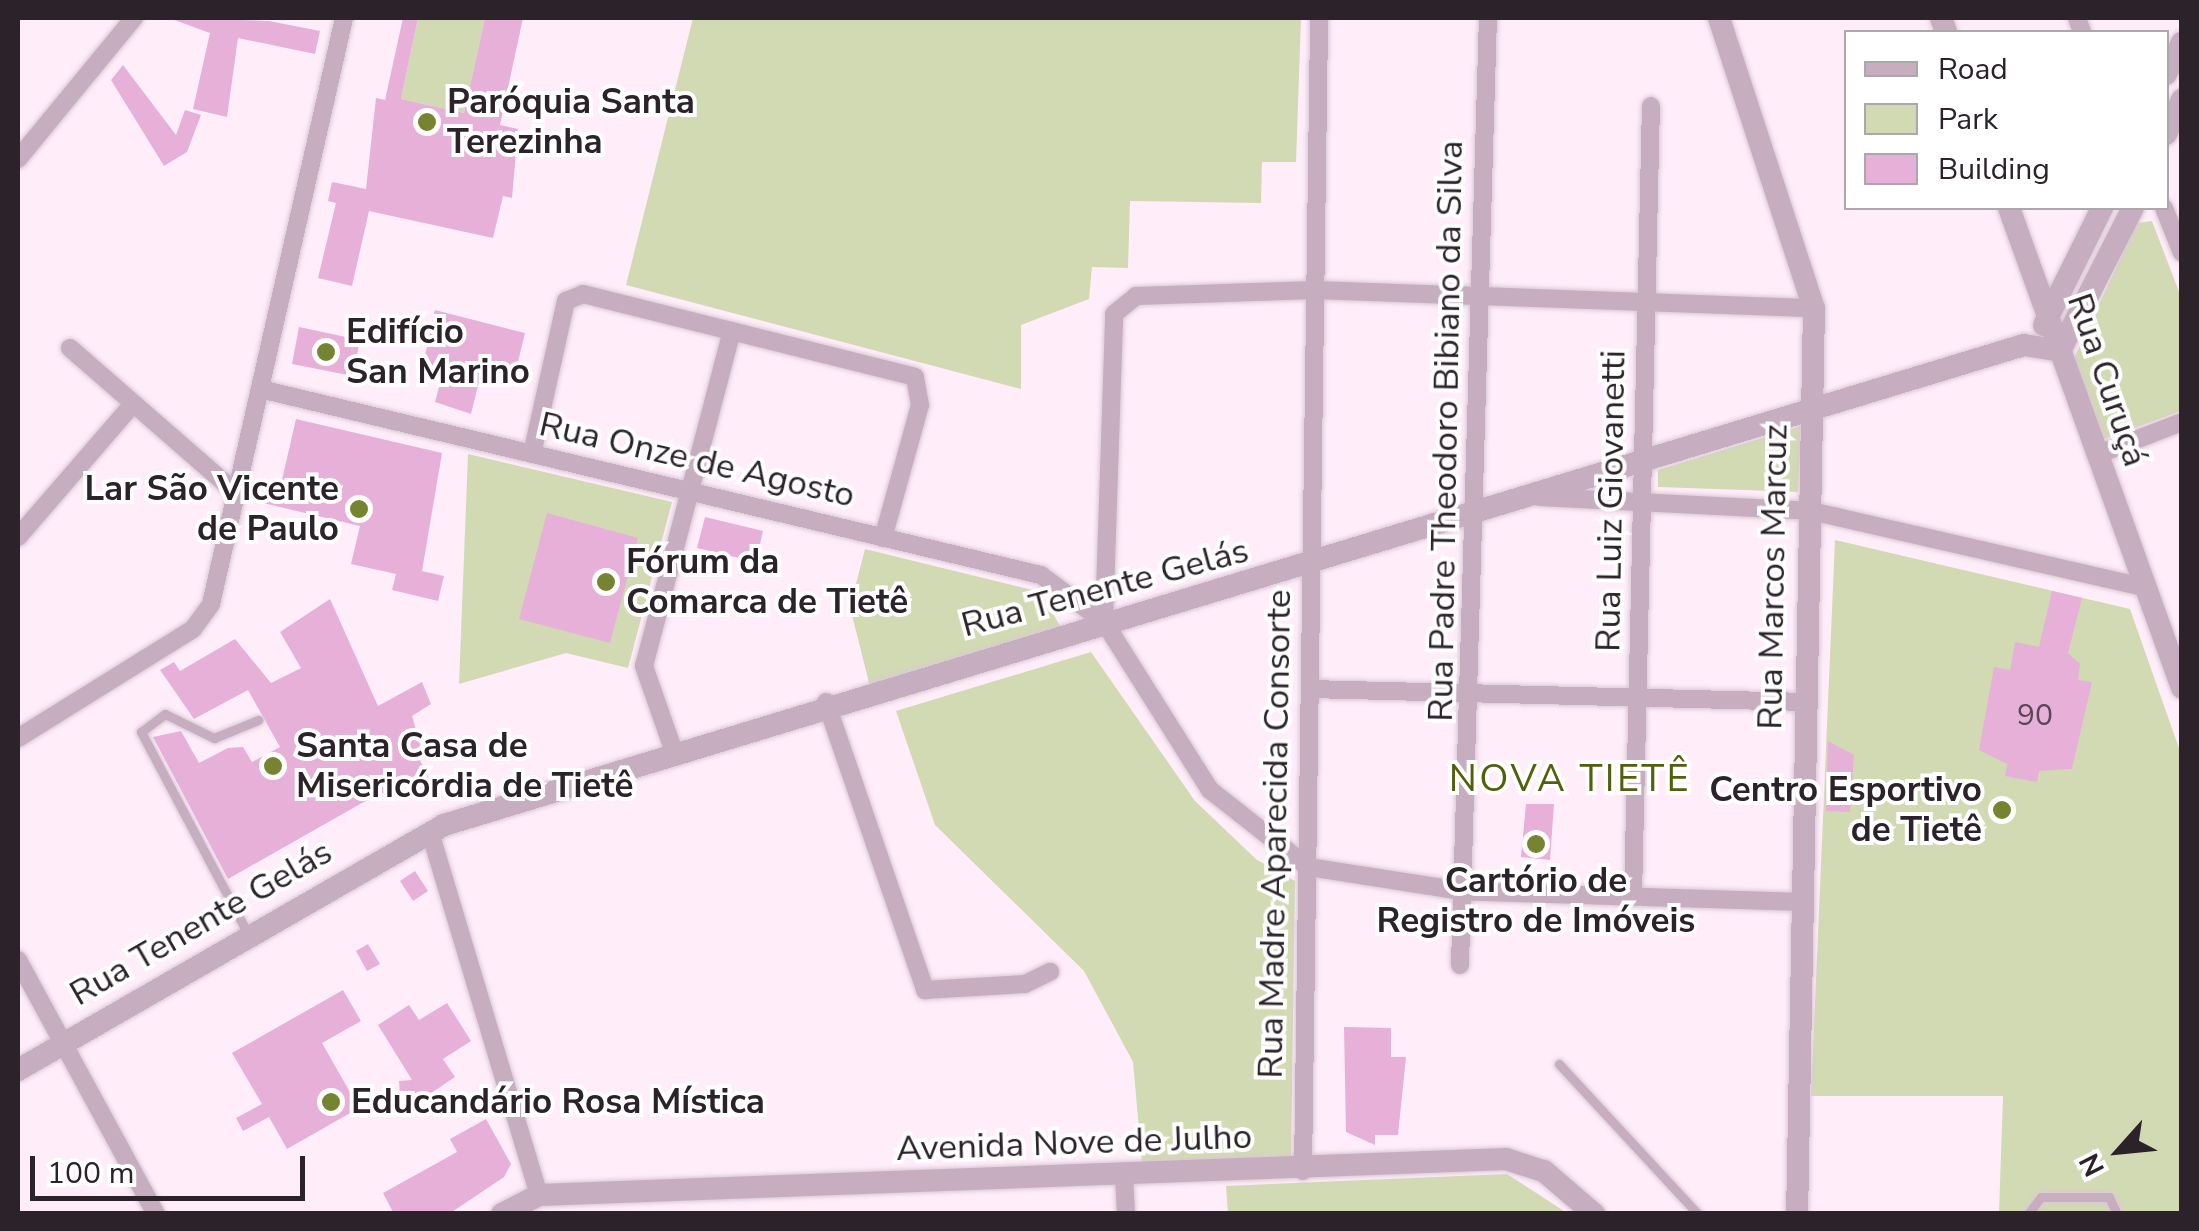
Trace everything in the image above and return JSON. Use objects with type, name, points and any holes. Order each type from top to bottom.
[{"type":"street","points":[[18,159],[134,18]]},
{"type":"street","points":[[18,738],[204,619],[343,18]]},
{"type":"street","name":"Rua Madre Aparecida Consorte","points":[[1303,1171],[1318,18]]},
{"type":"street","name":"Rua Padre Theodoro Bibiano da Silva","points":[[1460,966],[1474,688],[1474,514],[1488,18]]},
{"type":"street","name":"Rua Marcos Marcuz","points":[[1720,18],[1814,308],[1797,1214]]},
{"type":"street","points":[[2169,68],[2182,42]]},
{"type":"street","points":[[2169,128],[2182,100]]},
{"type":"street","name":"Rua Luiz Giovanetti","points":[[1633,896],[1652,106]]},
{"type":"street","name":"Rua Curuçá","points":[[2010,210],[2048,317],[2067,342],[2096,455],[2182,688]]},
{"type":"street","points":[[2024,345],[2048,317],[2101,210]]},
{"type":"street","points":[[2067,342],[2132,210]]},
{"type":"street","points":[[2165,210],[2182,253]]},
{"type":"street","points":[[1803,902],[1462,891],[1308,867],[1210,790],[1104,622],[1114,314],[1152,290],[1647,298],[1814,308]]},
{"type":"street","points":[[532,454],[566,300],[583,294],[915,377],[920,405],[884,538]]},
{"type":"street","points":[[673,749],[644,666],[732,331]]},
{"type":"street","name":"Rua Tenente Gelás","points":[[18,1070],[430,832],[673,749],[826,702],[1104,622],[1311,568],[2024,345],[2067,342]]},
{"type":"street","points":[[70,348],[236,493]]},
{"type":"street","name":"Rua Onze de Agosto","points":[[260,389],[1041,575],[1104,622]]},
{"type":"street","points":[[18,536],[133,404]]},
{"type":"street","points":[[2096,455],[2182,422]]},
{"type":"street","points":[[1534,497],[1810,511],[2146,588]]},
{"type":"street","points":[[1310,689],[1474,688],[1805,702]]},
{"type":"street","points":[[826,702],[924,990],[1025,984],[1050,972]]},
{"type":"street","points":[[430,832],[539,1195],[502,1214]]},
{"type":"street","points":[[18,960],[156,1214]]},
{"type":"street","name":"Avenida Nove de Julho","points":[[539,1195],[1303,1171],[1506,1159],[1544,1171],[1594,1214]]},
{"type":"street","points":[[1124,1175],[1126,1214]]},
{"type":"lane","points":[[250,936],[141,732],[165,714],[214,738],[258,720]]},
{"type":"lane","points":[[1558,1064],[1698,1214]]},
{"type":"lane","points":[[2028,1214],[2041,1196],[2109,1197],[2118,1214]]},
{"type":"green space","points":[[418,18],[485,18],[464,113],[401,99]]},
{"type":"green space","points":[[693,18],[1301,18],[1296,162],[1262,162],[1261,203],[1130,201],[1128,268],[1092,267],[1089,299],[1021,325],[1021,389],[626,285]]},
{"type":"green space","points":[[2152,221],[2181,297],[2181,411],[2099,441],[2073,360],[2137,223]]},
{"type":"green space","points":[[1801,426],[1798,492],[1658,487],[1658,470]]},
{"type":"green space","points":[[468,454],[672,502],[628,668],[566,653],[459,684]]},
{"type":"green space","name":"Centro Esportivo de Tietê","points":[[1835,540],[2130,609],[2181,754],[2181,1213],[1999,1213],[2003,1096],[1811,1096]]},
{"type":"green space","points":[[865,549],[1041,592],[1061,628],[870,687],[850,607]]},
{"type":"green space","points":[[1091,652],[1195,801],[1257,860],[1295,881],[1291,1159],[1142,1162],[1133,1062],[1084,971],[935,825],[896,711]]},
{"type":"green space","points":[[1507,1174],[1567,1213],[1228,1213],[1226,1186]]},
{"type":"building","points":[[169,18],[269,21],[320,31],[315,54],[238,38],[227,117],[193,109],[210,33]]},
{"type":"building","points":[[403,18],[418,18],[401,99],[464,113],[485,18],[523,18],[500,125],[518,129],[512,198],[503,196],[493,238],[369,211],[352,286],[318,278],[336,203],[328,201],[332,182],[366,189],[376,98],[385,100]]},
{"type":"building","points":[[123,65],[176,135],[185,110],[201,115],[187,152],[164,166],[111,80]]},
{"type":"building","points":[[435,310],[525,333],[515,374],[483,366],[471,414],[435,402],[440,383],[420,378]]},
{"type":"building","name":"Edifício San Marino","points":[[299,327],[360,340],[353,376],[292,364]]},
{"type":"building","name":"Lar São Vicente de Paulo","points":[[296,419],[442,453],[422,571],[444,576],[438,601],[392,590],[396,574],[351,564],[360,526],[263,503],[268,481],[281,484]]},
{"type":"building","name":"Fórum da Comarca de Tietê","points":[[547,513],[638,538],[610,643],[519,619]]},
{"type":"building","points":[[705,517],[763,531],[756,562],[697,548]]},
{"type":"building","points":[[2052,591],[2082,598],[2068,653],[2080,664],[2078,680],[2092,682],[2072,769],[2039,771],[2037,782],[2005,776],[2007,764],[1979,750],[1994,667],[2010,670],[2015,642],[2039,647]]},
{"type":"building","points":[[330,599],[378,706],[422,682],[431,704],[412,716],[421,747],[414,749],[433,785],[420,793],[412,780],[362,803],[228,879],[153,737],[181,731],[199,763],[228,748],[243,747],[252,762],[280,747],[248,690],[194,719],[160,670],[174,662],[180,671],[235,639],[271,683],[301,668],[280,632]]},
{"type":"building","points":[[1828,741],[1854,755],[1850,812],[1826,811]]},
{"type":"building","name":"Cartório de Registro de Imóveis","points":[[1526,804],[1554,804],[1550,860],[1521,857]]},
{"type":"building","points":[[415,871],[428,891],[413,901],[400,881]]},
{"type":"building","points":[[368,944],[380,964],[367,971],[356,951]]},
{"type":"building","points":[[343,990],[361,1021],[322,1043],[359,1108],[287,1149],[269,1117],[243,1131],[236,1118],[262,1104],[232,1053]]},
{"type":"building","points":[[447,1003],[471,1041],[443,1059],[455,1077],[424,1098],[400,1096],[399,1081],[412,1080],[378,1025],[409,1005],[419,1020]]},
{"type":"building","points":[[1344,1027],[1391,1028],[1391,1057],[1406,1057],[1398,1135],[1375,1135],[1375,1145],[1346,1132]]},
{"type":"building","points":[[486,1119],[511,1164],[504,1177],[449,1214],[394,1214],[383,1193],[457,1152],[450,1139]]},
{"type":"place","name":"Paróquia Santa Terezinha","points":[[427,122]]},
{"type":"place","name":"Edifício San Marino","points":[[326,352]]},
{"type":"place","name":"Lar São Vicente de Paulo","points":[[359,509]]},
{"type":"place","name":"Fórum da Comarca de Tietê","points":[[606,582]]},
{"type":"place","name":"Santa Casa de Misericórdia de Tietê","points":[[273,766]]},
{"type":"place","name":"Centro Esportivo de Tietê","points":[[2002,810]]},
{"type":"place","name":"Cartório de Registro de Imóveis","points":[[1536,844]]},
{"type":"place","name":"Educandário Rosa Mística","points":[[331,1102]]},
{"type":"district","name":"NOVA TIETÊ","points":[[1570,779]]}]
